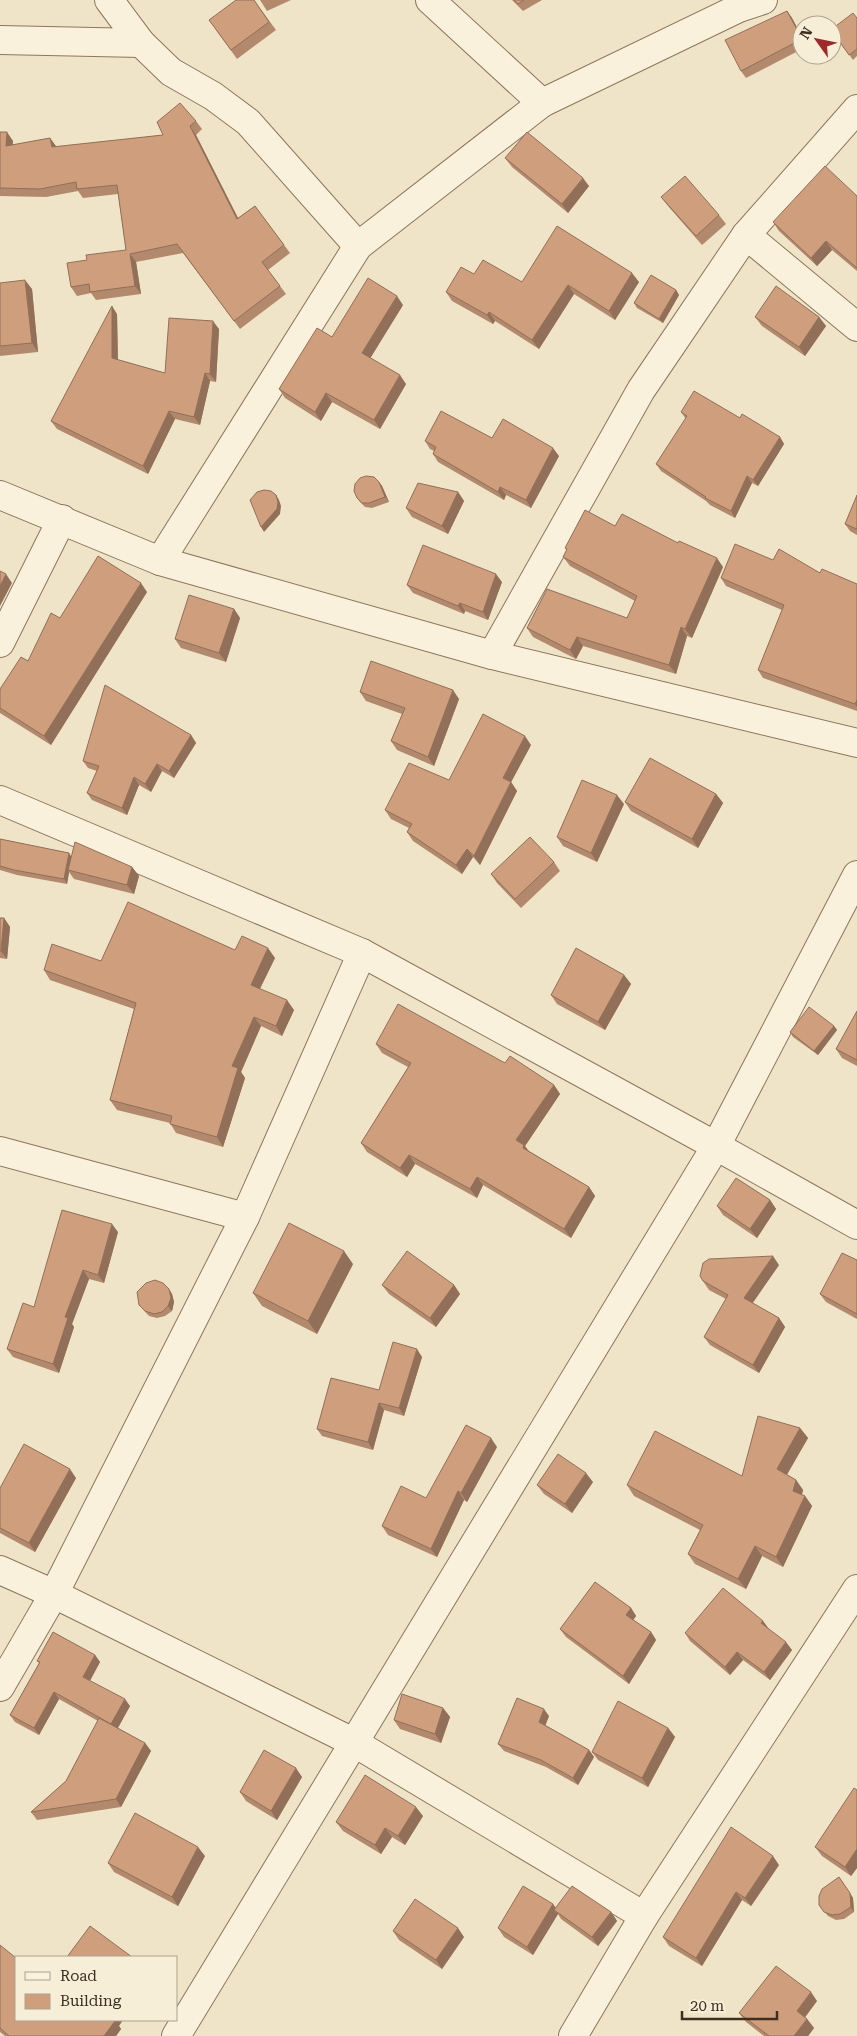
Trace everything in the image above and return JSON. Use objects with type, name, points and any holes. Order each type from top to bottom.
[{"type":"street","points":[[109,0],[141,43],[171,72],[214,96],[248,122],[358,246]]},
{"type":"street","points":[[430,0],[542,103]]},
{"type":"street","points":[[160,561],[358,246],[542,103],[746,3]]},
{"type":"street","points":[[0,40],[141,43]]},
{"type":"street","points":[[492,655],[641,390],[746,235],[857,109]]},
{"type":"street","points":[[746,235],[857,327]]},
{"type":"street","points":[[0,495],[160,561],[492,655],[857,743]]},
{"type":"street","points":[[0,643],[62,520]]},
{"type":"street","points":[[0,800],[362,953],[857,1225]]},
{"type":"street","points":[[176,2036],[716,1146],[857,875]]},
{"type":"street","points":[[0,1687],[54,1594],[245,1217],[362,953]]},
{"type":"street","points":[[0,1151],[245,1217]]},
{"type":"street","points":[[0,1570],[54,1594],[354,1742],[644,1916]]},
{"type":"street","points":[[573,2036],[644,1916],[857,1589]]},
{"type":"building","points":[[236,0],[254,0],[269,22],[231,50],[209,20]]},
{"type":"building","points":[[514,0],[524,0],[518,4]]},
{"type":"building","points":[[787,11],[792,20],[792,44],[741,71],[725,40]]},
{"type":"building","points":[[853,13],[857,18],[857,49],[849,55],[842,45],[842,21]]},
{"type":"building","points":[[180,103],[196,121],[190,126],[237,219],[255,206],[284,245],[262,262],[280,286],[234,321],[177,244],[130,254],[135,286],[90,292],[89,284],[71,287],[67,263],[87,260],[86,255],[126,250],[117,185],[77,189],[76,182],[40,189],[0,188],[0,132],[7,132],[6,146],[50,138],[52,147],[163,135],[157,122]]},
{"type":"building","points":[[527,132],[583,178],[562,204],[505,158]]},
{"type":"building","points":[[825,166],[857,196],[857,268],[826,241],[811,258],[773,222]]},
{"type":"building","points":[[685,176],[719,215],[696,236],[661,197]]},
{"type":"building","points":[[557,226],[632,273],[609,311],[568,285],[532,340],[489,312],[487,315],[446,292],[461,267],[474,274],[483,260],[522,282]]},
{"type":"building","points":[[651,275],[676,290],[659,319],[634,303]]},
{"type":"building","points":[[368,278],[397,296],[362,353],[400,375],[374,420],[326,393],[315,412],[279,389],[317,328],[332,337]]},
{"type":"building","points":[[25,280],[32,343],[0,346],[0,283]]},
{"type":"building","points":[[776,286],[819,317],[799,347],[755,317]]},
{"type":"building","points":[[112,306],[112,358],[165,373],[169,318],[213,321],[210,374],[205,373],[194,417],[169,411],[143,466],[51,421]]},
{"type":"building","points":[[694,391],[740,418],[742,414],[780,437],[753,480],[747,476],[731,511],[705,498],[656,464],[687,416],[681,412]]},
{"type":"building","points":[[441,411],[492,438],[503,419],[553,448],[526,500],[500,487],[498,492],[433,454],[436,447],[425,441]]},
{"type":"building","points":[[366,476],[374,477],[379,482],[385,497],[369,503],[362,503],[357,498],[354,491],[355,484],[360,478]]},
{"type":"building","points":[[418,483],[458,492],[442,526],[406,508]]},
{"type":"building","points":[[271,491],[276,495],[278,502],[277,509],[261,527],[250,500],[257,492]]},
{"type":"building","points":[[857,495],[857,529],[845,524]]},
{"type":"building","points":[[585,510],[615,526],[622,514],[678,543],[679,541],[717,558],[685,629],[681,627],[669,665],[577,637],[570,650],[527,628],[547,589],[627,618],[637,596],[563,557],[567,549],[565,548]]},
{"type":"building","points":[[735,544],[773,560],[779,549],[820,573],[822,569],[857,584],[857,700],[855,704],[758,670],[784,605],[721,578]]},
{"type":"building","points":[[423,545],[496,574],[483,612],[460,603],[458,606],[407,585]]},
{"type":"building","points":[[98,556],[141,583],[44,736],[0,708],[0,689],[21,657],[28,661],[51,613],[60,618]]},
{"type":"building","points":[[0,571],[6,574],[0,586]]},
{"type":"building","points":[[189,595],[234,609],[219,653],[175,639]]},
{"type":"building","points":[[371,661],[453,690],[428,757],[391,741],[405,708],[360,692]]},
{"type":"building","points":[[105,685],[191,735],[169,771],[157,764],[145,784],[134,777],[122,808],[87,793],[99,766],[83,761]]},
{"type":"building","points":[[483,714],[525,736],[503,778],[511,782],[474,856],[467,849],[456,865],[407,832],[412,824],[385,810],[409,763],[449,780]]},
{"type":"building","points":[[650,758],[716,794],[692,839],[625,802]]},
{"type":"building","points":[[582,780],[617,795],[591,853],[557,837]]},
{"type":"building","points":[[530,837],[554,862],[515,899],[491,874]]},
{"type":"building","points":[[0,839],[69,853],[64,879],[0,866]]},
{"type":"building","points":[[75,842],[132,867],[127,885],[68,870]]},
{"type":"building","points":[[128,902],[235,950],[242,936],[268,948],[251,985],[287,1000],[276,1026],[254,1017],[232,1066],[238,1068],[217,1137],[170,1124],[172,1116],[110,1100],[136,1003],[44,970],[52,944],[101,961]]},
{"type":"building","points":[[0,918],[4,918],[1,951],[0,951]]},
{"type":"building","points":[[576,948],[624,975],[598,1022],[551,995]]},
{"type":"building","points":[[398,1004],[505,1063],[510,1056],[554,1085],[516,1140],[524,1145],[523,1148],[589,1187],[564,1229],[477,1177],[470,1189],[409,1155],[400,1168],[361,1143],[411,1063],[376,1044]]},
{"type":"building","points":[[809,1007],[834,1026],[814,1051],[790,1032]]},
{"type":"building","points":[[857,1011],[857,1060],[836,1049]]},
{"type":"building","points":[[736,1178],[770,1200],[750,1229],[717,1206]]},
{"type":"building","points":[[62,1210],[112,1224],[98,1275],[83,1270],[65,1317],[68,1318],[53,1364],[7,1349],[23,1303],[34,1307]]},
{"type":"building","points":[[289,1223],[344,1251],[308,1321],[253,1293]]},
{"type":"building","points":[[407,1251],[454,1285],[430,1318],[382,1285]]},
{"type":"building","points":[[842,1253],[857,1260],[857,1314],[820,1294]]},
{"type":"building","points":[[773,1256],[744,1298],[779,1318],[753,1365],[704,1337],[728,1295],[703,1281],[700,1276],[703,1263],[709,1259]]},
{"type":"building","points":[[155,1280],[163,1283],[169,1289],[171,1298],[168,1306],[162,1312],[154,1314],[145,1311],[139,1305],[137,1292],[146,1283]]},
{"type":"building","points":[[393,1342],[417,1349],[399,1408],[379,1403],[368,1442],[317,1429],[331,1378],[379,1390]]},
{"type":"building","points":[[758,1416],[800,1428],[777,1469],[796,1480],[793,1491],[805,1496],[776,1557],[755,1546],[738,1579],[688,1554],[703,1525],[627,1485],[655,1431],[742,1476]]},
{"type":"building","points":[[466,1425],[491,1438],[461,1493],[458,1491],[431,1549],[382,1526],[401,1486],[426,1498]]},
{"type":"building","points":[[24,1444],[70,1469],[29,1543],[0,1528],[0,1488]]},
{"type":"building","points":[[558,1454],[586,1473],[565,1504],[537,1485]]},
{"type":"building","points":[[595,1582],[631,1608],[626,1615],[651,1632],[623,1676],[560,1629]]},
{"type":"building","points":[[723,1588],[763,1621],[761,1623],[786,1642],[764,1672],[737,1652],[725,1667],[685,1633]]},
{"type":"building","points":[[53,1632],[95,1655],[83,1677],[125,1699],[111,1724],[54,1692],[34,1728],[10,1715],[40,1662],[37,1661]]},
{"type":"building","points":[[402,1694],[443,1708],[435,1734],[394,1720]]},
{"type":"building","points":[[517,1698],[544,1709],[539,1722],[589,1750],[573,1778],[541,1760],[498,1744]]},
{"type":"building","points":[[618,1701],[668,1728],[642,1778],[592,1752]]},
{"type":"building","points":[[99,1718],[145,1743],[116,1799],[31,1812],[66,1781]]},
{"type":"building","points":[[264,1750],[296,1768],[271,1811],[240,1792]]},
{"type":"building","points":[[365,1775],[416,1807],[398,1836],[385,1828],[375,1845],[336,1822]]},
{"type":"building","points":[[854,1788],[857,1790],[857,1849],[845,1867],[815,1847]]},
{"type":"building","points":[[135,1813],[198,1847],[172,1897],[108,1863]]},
{"type":"building","points":[[731,1827],[773,1856],[745,1898],[736,1892],[696,1958],[663,1937]]},
{"type":"building","points":[[839,1877],[850,1893],[851,1907],[840,1914],[832,1915],[824,1912],[819,1905],[819,1896],[822,1889]]},
{"type":"building","points":[[523,1886],[553,1904],[527,1947],[498,1928]]},
{"type":"building","points":[[572,1886],[611,1912],[592,1937],[554,1910]]},
{"type":"building","points":[[415,1899],[458,1928],[436,1960],[393,1931]]},
{"type":"building","points":[[90,1926],[131,1956],[68,1956]]},
{"type":"building","points":[[0,1945],[15,1957],[15,2021],[115,2021],[104,2036],[9,2036],[0,2028]]},
{"type":"building","points":[[776,1966],[811,1992],[797,2011],[807,2019],[794,2036],[769,2036],[739,2013]]}]
